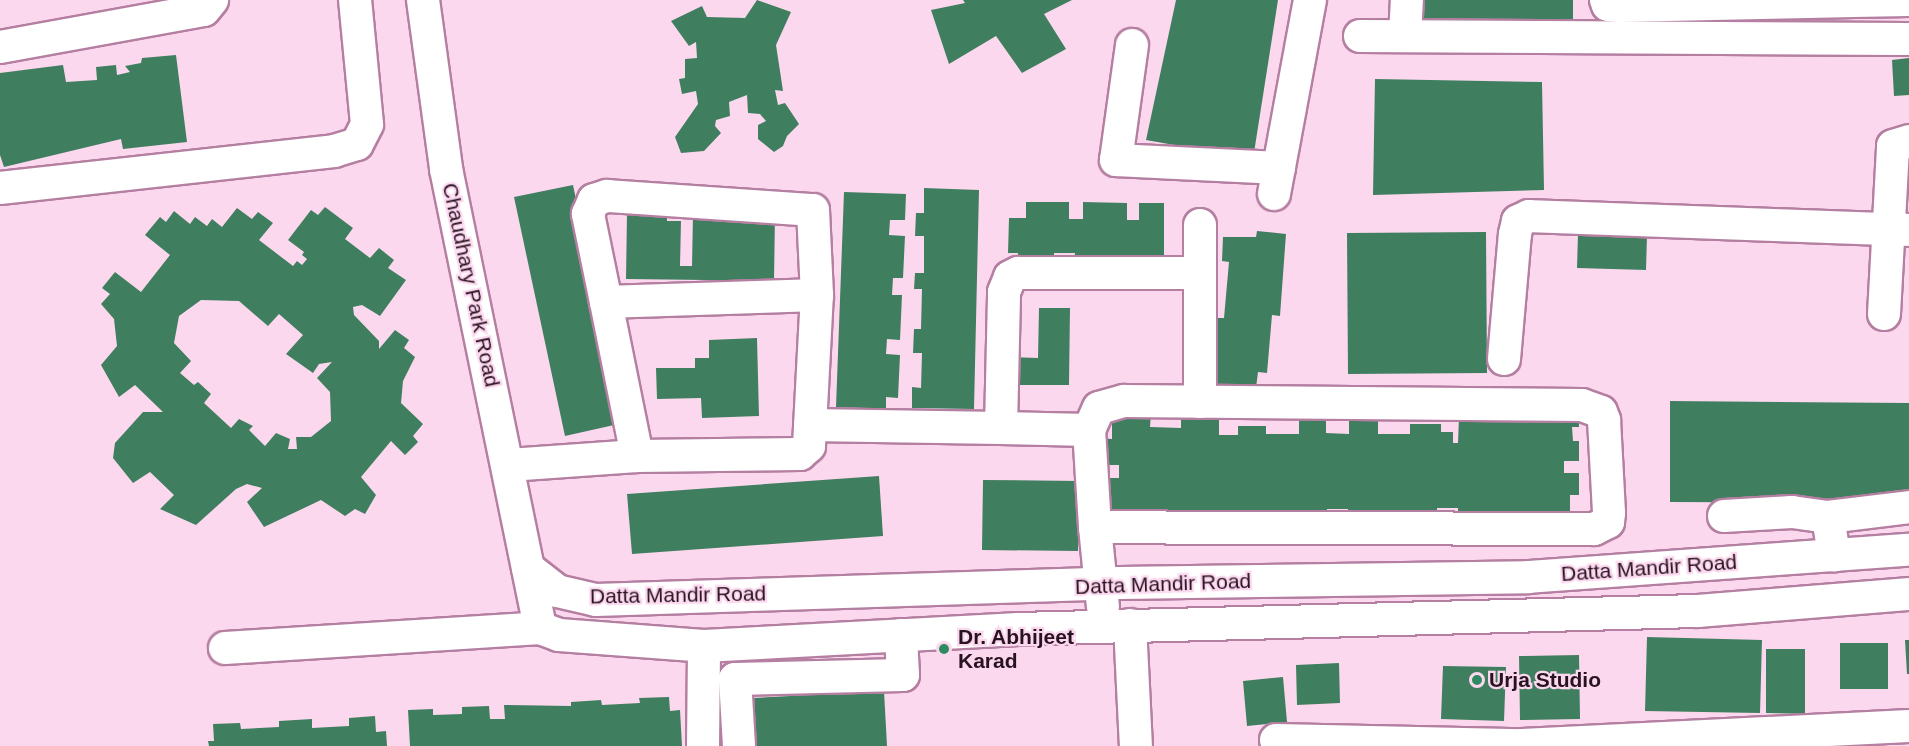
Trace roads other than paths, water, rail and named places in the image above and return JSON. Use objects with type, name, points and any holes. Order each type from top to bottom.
[{"type":"street","points":[[0,46],[204,10],[212,0]]},
{"type":"street","points":[[0,188],[334,151],[357,144],[367,124],[355,0]]},
{"type":"street","name":"Chaudhary Park Road","points":[[423,0],[446,169],[509,465],[528,568]]},
{"type":"street","points":[[1132,45],[1116,160],[1276,181],[1310,0]]},
{"type":"street","points":[[1405,36],[1407,0]]},
{"type":"street","points":[[1585,38],[1586,0]]},
{"type":"street","points":[[1606,0],[1608,5],[1909,0]]},
{"type":"street","points":[[1360,36],[1909,39]]},
{"type":"street","points":[[1884,314],[1898,229],[1893,146],[1909,141]]},
{"type":"street","points":[[509,465],[637,456],[800,454],[808,450],[817,295],[813,210],[607,196],[594,200],[588,214],[637,456]]},
{"type":"street","points":[[1503,359],[1515,234],[1518,221],[1529,216],[1898,229]]},
{"type":"street","points":[[1200,225],[1200,402]]},
{"type":"street","points":[[1001,428],[1004,292],[1010,277],[1018,273],[1199,273]]},
{"type":"street","points":[[606,302],[817,295]]},
{"type":"street","points":[[1095,527],[1594,529],[1608,522],[1604,420],[1601,411],[1593,406],[1111,402],[1099,408],[1089,430],[1095,527],[1102,586],[1117,626],[1136,746]]},
{"type":"street","points":[[810,425],[1089,430]]},
{"type":"street","points":[[1724,516],[1792,512],[1828,517],[1909,507]]},
{"type":"street","points":[[1828,517],[1834,556]]},
{"type":"street","name":"Datta Mandir Road","points":[[528,568],[557,591],[596,600],[1528,576],[1909,550]]},
{"type":"street","points":[[528,568],[540,628]]},
{"type":"street","name":"Datta Mandir Road","points":[[225,648],[540,628],[559,635],[704,646],[1117,626],[1698,611],[1909,594]]},
{"type":"street","points":[[738,746],[735,680],[903,675],[901,635]]},
{"type":"street","points":[[703,746],[704,646]]},
{"type":"street","points":[[1276,740],[1522,746],[1909,726]]},
{"type":"place","name":"Dr. Abhijeet Karad","points":[[944,649]]},
{"type":"place","name":"Urja Studio","points":[[1477,680]]}]
